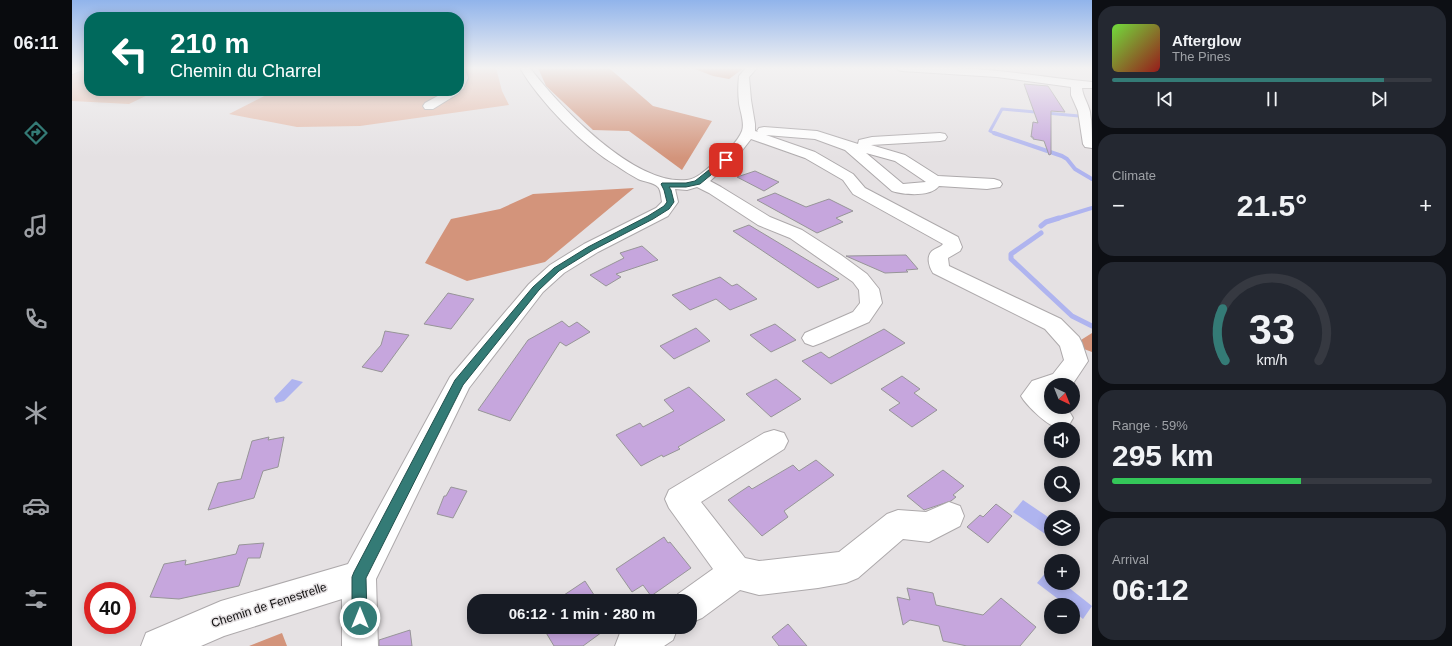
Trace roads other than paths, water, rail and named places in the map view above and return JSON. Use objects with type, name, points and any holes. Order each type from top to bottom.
[{"type":"street","points":[[429,106],[443,98]]},
{"type":"street","points":[[550,98],[584,135],[611,157],[664,184],[686,185],[698,182],[705,178],[737,150],[748,132],[745,98]]},
{"type":"street","points":[[1080,98],[1089,125],[1090,144]]},
{"type":"street","points":[[748,132],[817,135],[850,147],[874,150],[900,158],[935,181],[950,181],[978,185],[994,184]]},
{"type":"street","points":[[748,132],[810,155],[848,178],[859,191],[952,241],[953,247],[939,255],[938,260],[940,269],[1053,324],[1071,343],[1076,361],[1062,380],[1041,388],[1034,396],[1060,418]]},
{"type":"street","points":[[850,147],[872,141],[940,137]]},
{"type":"street","points":[[850,147],[898,188],[930,187],[935,181]]},
{"type":"street","points":[[698,182],[715,190],[764,221],[796,234],[860,278],[869,289],[871,303],[861,317],[813,338]]},
{"type":"street","points":[[360,646],[359,577],[459,383],[536,288],[557,270],[590,248],[651,218],[666,208],[670,202],[668,190],[664,184]]},
{"type":"street","points":[[774,441],[680,499],[736,573],[759,578],[818,572],[846,567],[898,524],[928,527],[949,516]]},
{"type":"street","points":[[697,601],[736,573]]},
{"type":"street","name":"Chemin de Fenestrelle","points":[[158,646],[221,619],[359,577]]},
{"type":"street","points":[[633,646],[650,634]]},
{"type":"water","points":[[292,379],[303,382],[284,401],[276,403],[274,398]]},
{"type":"water","points":[[1023,500],[1044,514],[1044,533],[1013,512]]},
{"type":"water","points":[[1044,575],[1044,588],[1037,583]]},
{"type":"water","points":[[1046,590],[1072,590],[1092,606],[1083,619],[1080,617],[1080,598],[1057,598]]},
{"type":"waterway","points":[[994,133],[990,131],[1002,109],[1079,116]]},
{"type":"waterway","points":[[994,133],[1062,156],[1067,159],[1075,169],[1092,179]]},
{"type":"waterway","points":[[1056,219],[1092,208]]},
{"type":"waterway","points":[[1041,226],[1046,222],[1059,218]]},
{"type":"waterway","points":[[1041,233],[1011,254],[1011,259],[1072,316],[1092,326]]}]
